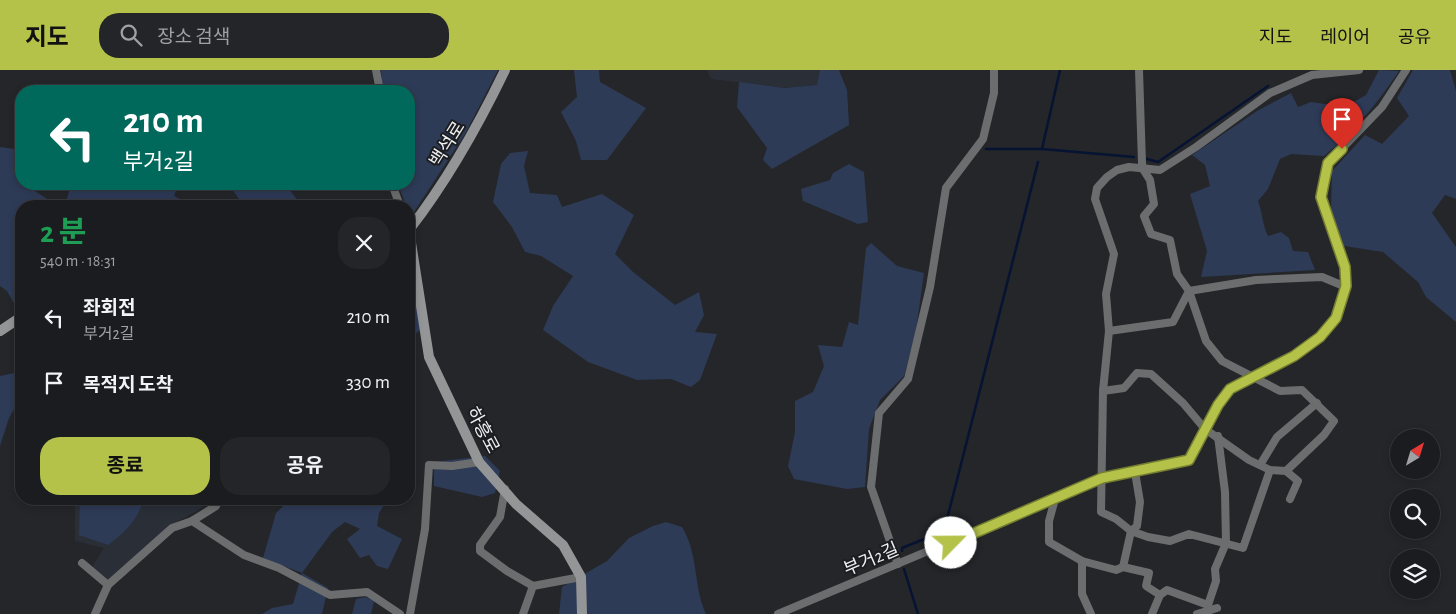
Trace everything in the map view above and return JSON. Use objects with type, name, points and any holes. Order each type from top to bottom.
[{"type":"street","points":[[376,70],[379,85]]},
{"type":"street","name":"백석로","points":[[415,222],[433,198],[480,122],[505,70]]},
{"type":"street","points":[[898,564],[871,486],[878,413],[908,379],[930,287],[946,188],[983,139],[994,93],[994,70]]},
{"type":"street","points":[[1139,70],[1142,169],[1150,180],[1154,204],[1144,216],[1151,234],[1170,240],[1177,274],[1189,291],[1206,341],[1222,361],[1244,374],[1254,376],[1280,391],[1302,390],[1334,421],[1324,435],[1286,472]]},
{"type":"street","points":[[1270,470],[1243,548],[1189,534],[1170,541],[1148,537],[1131,531],[1116,519],[1101,512],[1103,391],[1109,332],[1106,294],[1114,254],[1095,199],[1098,188],[1107,177],[1118,170],[1129,167],[1160,170],[1196,147],[1270,93],[1312,75],[1359,70]]},
{"type":"street","name":"부거2길","points":[[778,614],[1102,478],[1189,460],[1218,405],[1230,389],[1294,356],[1320,337],[1336,318],[1346,286],[1345,267],[1321,197],[1328,163],[1382,107],[1406,70]]},
{"type":"street","name":"하흥로","points":[[415,268],[429,357],[479,462],[505,489],[516,504],[563,545],[581,577],[582,614]]},
{"type":"street","points":[[1189,291],[1256,280],[1322,277],[1346,286]]},
{"type":"street","points":[[1109,332],[1173,322],[1189,291]]},
{"type":"street","points":[[0,331],[15,321]]},
{"type":"street","points":[[1103,391],[1124,388],[1137,373],[1151,374],[1183,403],[1205,428],[1249,460],[1270,470],[1286,472],[1298,482],[1290,499]]},
{"type":"street","points":[[1260,465],[1277,437],[1317,403]]},
{"type":"street","points":[[1212,608],[1216,581],[1215,569],[1226,543],[1225,492],[1218,436]]},
{"type":"street","points":[[410,614],[425,529],[428,465],[452,466],[479,462]]},
{"type":"street","points":[[1123,567],[1131,531],[1137,526],[1140,502],[1135,472]]},
{"type":"street","points":[[505,489],[500,517],[480,545],[480,551],[507,571],[533,586],[581,577]]},
{"type":"street","points":[[1055,499],[1049,521],[1049,542],[1082,561],[1116,570],[1123,567],[1149,573],[1146,586],[1160,595]]},
{"type":"street","points":[[95,614],[108,585],[172,528],[192,521],[216,505]]},
{"type":"street","points":[[192,521],[244,555],[279,568],[330,594],[367,592],[400,614]]},
{"type":"street","points":[[1082,561],[1082,594],[1091,614]]},
{"type":"street","points":[[82,562],[108,585]]},
{"type":"street","points":[[523,614],[533,586]]},
{"type":"street","points":[[1152,614],[1160,595],[1167,590],[1212,608]]},
{"type":"street","points":[[1196,614],[1212,608]]},
{"type":"shaded area","points":[[381,70],[498,70],[465,134],[415,210],[415,200],[404,200],[400,190],[415,190],[415,85],[382,85]]},
{"type":"shaded area","points":[[574,70],[599,70],[600,82],[646,108],[607,160],[581,160],[576,141],[561,112],[577,97]]},
{"type":"shaded area","points":[[707,70],[820,70],[817,85],[784,88],[711,79]]},
{"type":"shaded area","points":[[820,70],[839,70],[847,90],[849,125],[772,169],[763,160],[767,148],[737,107],[739,82],[784,88],[817,85]]},
{"type":"shaded area","points":[[1379,70],[1399,71],[1374,106],[1355,127],[1324,156],[1291,154],[1280,159],[1268,189],[1258,201],[1268,236],[1281,232],[1289,238],[1293,251],[1308,252],[1315,270],[1201,277],[1207,251],[1190,194],[1210,186],[1205,165],[1192,155],[1257,111],[1291,93],[1298,107],[1311,102],[1345,107],[1366,95]]},
{"type":"shaded area","points":[[1413,70],[1450,70],[1456,91],[1456,199],[1445,195],[1432,213],[1456,247],[1456,322],[1426,297],[1418,282],[1383,252],[1344,246],[1331,210],[1332,171],[1365,135],[1382,144],[1409,116],[1397,98]]},
{"type":"shaded area","points":[[0,147],[15,149],[15,190],[33,190],[46,198],[46,200],[15,200],[15,305],[7,291],[0,286]]},
{"type":"shaded area","points":[[528,151],[524,166],[530,193],[557,195],[562,207],[602,194],[634,215],[615,254],[633,272],[675,305],[699,292],[704,315],[695,332],[717,334],[700,380],[691,387],[671,379],[637,380],[588,362],[543,330],[553,306],[573,276],[541,256],[525,252],[512,227],[493,202],[501,164],[510,153]]},
{"type":"shaded area","points":[[849,164],[864,172],[868,222],[858,224],[803,201],[801,189],[830,180],[833,173]]},
{"type":"shaded area","points":[[69,190],[176,190],[174,196],[182,200],[67,200]]},
{"type":"shaded area","points":[[233,190],[290,190],[297,200],[240,200]]},
{"type":"shaded area","points":[[871,243],[897,266],[924,273],[916,330],[904,376],[880,400],[869,429],[865,487],[847,489],[794,479],[788,466],[795,432],[795,401],[813,392],[824,366],[818,345],[842,347],[849,322],[858,325],[866,248]]},
{"type":"shaded area","points":[[415,300],[420,330],[415,335]]},
{"type":"shaded area","points":[[15,373],[15,408],[9,418],[0,446],[0,376]]},
{"type":"shaded area","points":[[485,456],[500,471],[495,493],[482,497],[434,486],[434,462]]},
{"type":"shaded area","points":[[75,505],[204,505],[176,522],[109,580],[92,567],[104,548],[75,541]]},
{"type":"shaded area","points":[[80,505],[142,505],[130,525],[108,545],[79,535]]},
{"type":"shaded area","points":[[285,505],[384,505],[379,513],[377,526],[402,539],[388,569],[377,566],[369,555],[360,558],[347,539],[360,529],[345,522],[332,532],[302,573],[263,558],[276,513]]},
{"type":"shaded area","points":[[666,522],[682,527],[687,538],[694,559],[699,593],[706,614],[559,614],[562,587],[607,561],[629,538]]},
{"type":"shaded area","points":[[302,573],[328,588],[322,614],[262,614],[272,608],[293,604]]},
{"type":"shaded area","points":[[366,597],[374,601],[371,614],[352,614],[356,599]]},
{"type":"waterway","points":[[1042,149],[1060,70]]},
{"type":"waterway","points":[[1147,159],[1158,162],[1268,86]]},
{"type":"waterway","points":[[986,149],[1042,149],[1134,157]]},
{"type":"waterway","points":[[902,551],[902,548],[944,531],[1038,162]]},
{"type":"waterway","points":[[904,569],[918,614]]},
{"type":"route","points":[[951,543],[1102,478],[1189,460],[1218,405],[1230,389],[1294,356],[1320,337],[1336,318],[1346,286],[1345,267],[1321,197],[1328,163],[1342,149]]}]
